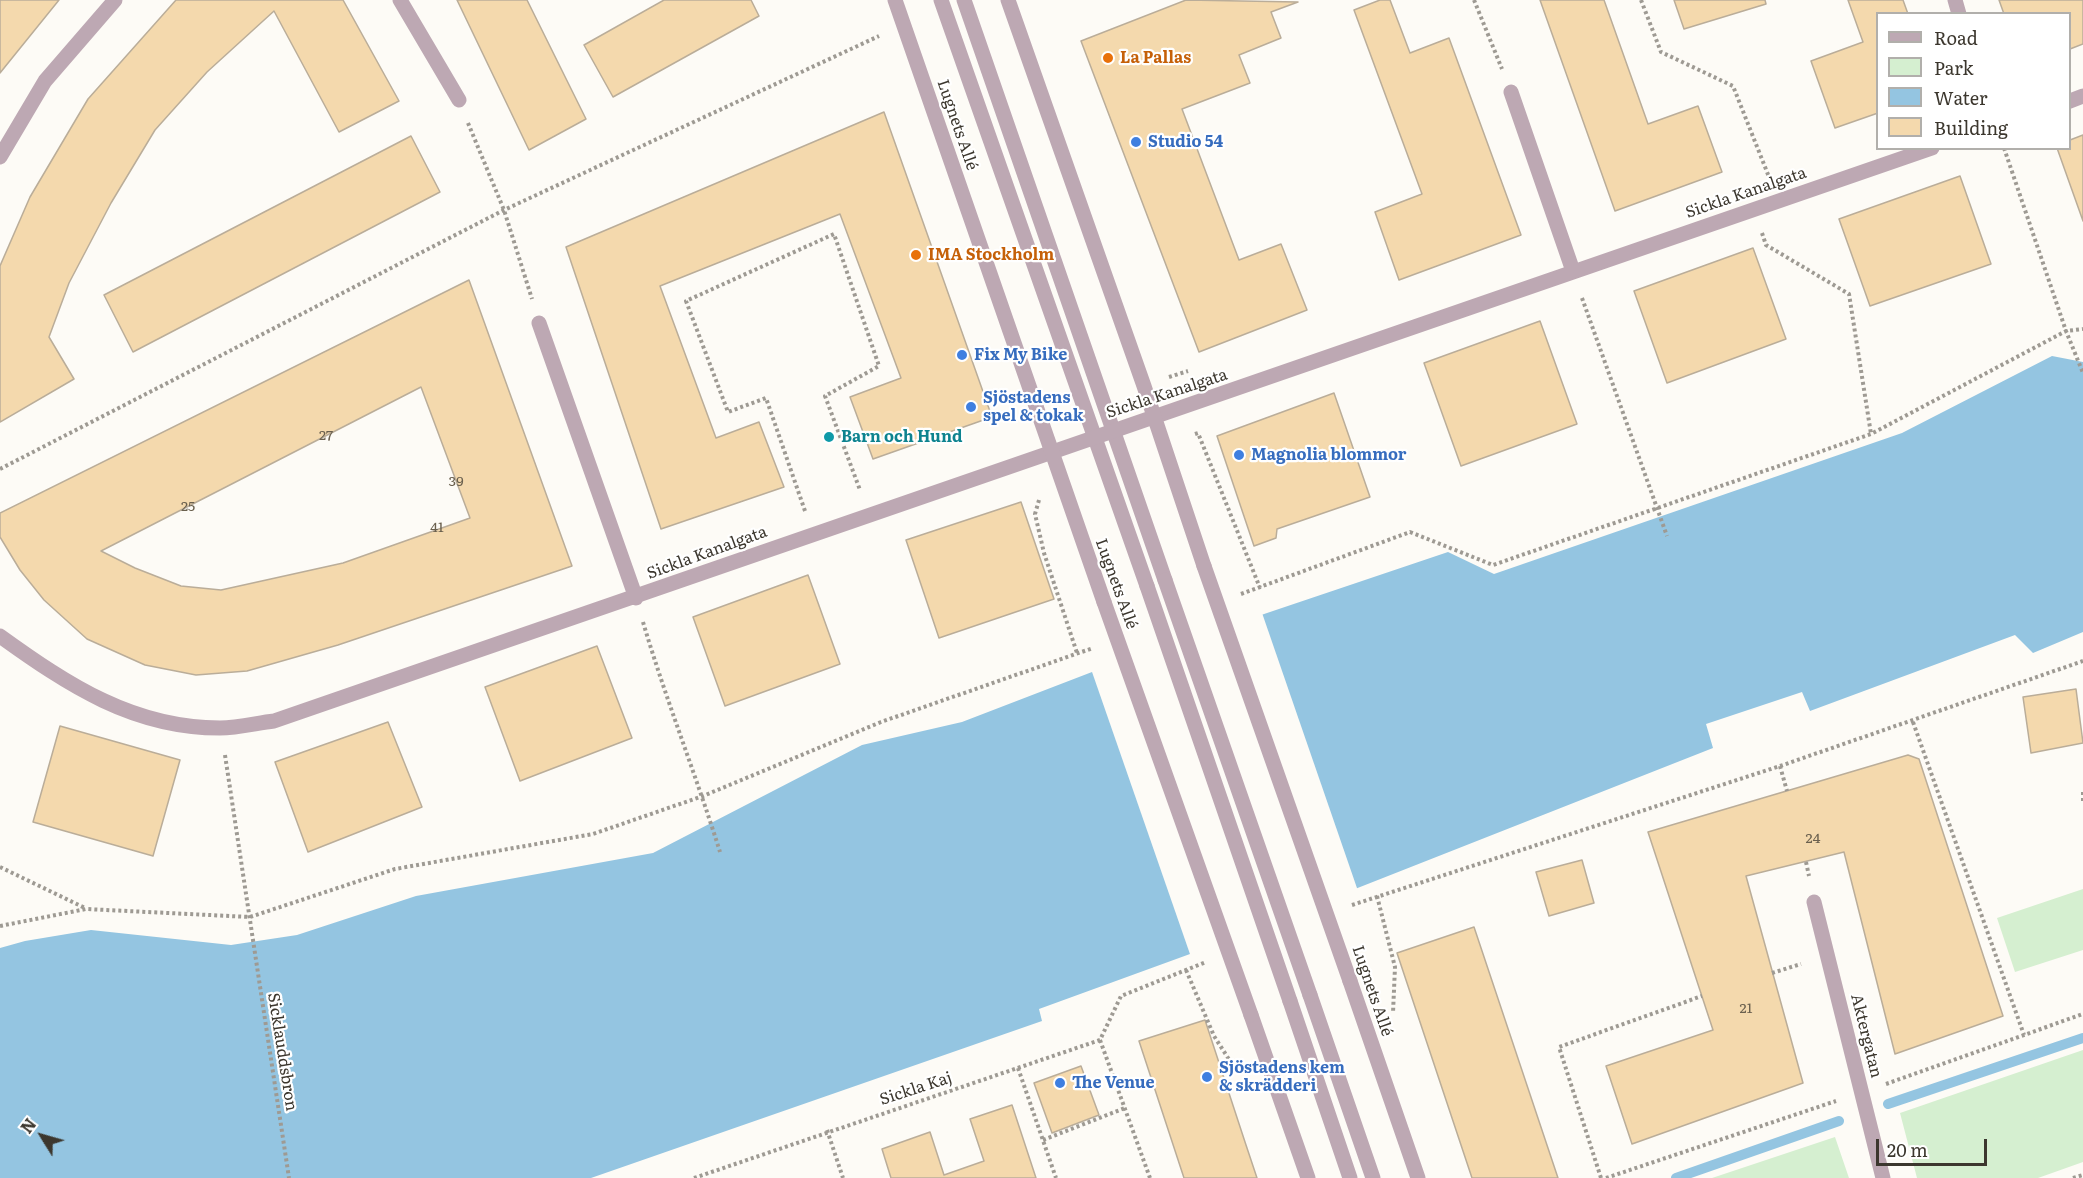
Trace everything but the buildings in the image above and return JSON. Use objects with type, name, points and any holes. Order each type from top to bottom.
[{"type":"street","points":[[0,157],[45,81],[115,0]]},
{"type":"street","points":[[400,0],[459,100]]},
{"type":"street","name":"Lugnets Allé","points":[[895,0],[1051,452],[1308,1178]]},
{"type":"street","points":[[941,0],[1096,436],[1350,1178]]},
{"type":"street","points":[[964,0],[1373,1178]]},
{"type":"street","name":"Lugnets Allé","points":[[1008,0],[1418,1178]]},
{"type":"street","points":[[1511,92],[1573,271]]},
{"type":"street","name":"Sickla Kanalgata","points":[[0,636],[60,680],[110,705],[165,723],[220,728],[274,721],[636,598],[1112,430],[1155,418],[1926,150]]},
{"type":"street","name":"Sickla Kanalgata","points":[[539,323],[636,598]]},
{"type":"street","name":"Aktergatan","points":[[1814,902],[1883,1178]]},
{"type":"path","points":[[1474,0],[1498,59]]},
{"type":"path","points":[[1641,0],[1661,52],[1733,86],[1763,159]]},
{"type":"path","points":[[0,469],[504,210],[880,36]]},
{"type":"path","points":[[459,100],[504,210],[539,323]]},
{"type":"path","points":[[2005,150],[2066,332],[2083,373]]},
{"type":"path","points":[[813,535],[766,398],[728,412],[686,301],[834,234],[879,366],[825,396],[856,481]]},
{"type":"path","points":[[1766,245],[1850,294],[1871,434]]},
{"type":"path","points":[[1586,311],[1667,536]]},
{"type":"path","points":[[1238,595],[1410,532],[1493,564],[1871,434],[2066,332],[2083,329]]},
{"type":"path","points":[[1198,433],[1260,588]]},
{"type":"path","points":[[1040,495],[1035,514],[1044,553],[1077,653]]},
{"type":"path","points":[[650,643],[673,719],[703,796],[720,852]]},
{"type":"path","points":[[0,926],[86,909],[250,917],[395,868],[593,834],[703,796],[880,722],[1098,646]]},
{"type":"path","points":[[1345,908],[1780,766],[2083,661]]},
{"type":"path","points":[[1913,721],[2024,1035]]},
{"type":"path","name":"Sicklauddsbron","points":[[220,728],[289,1178]]},
{"type":"path","points":[[1780,766],[1787,790]]},
{"type":"path","points":[[2083,792],[2083,802]]},
{"type":"path","points":[[0,867],[86,909]]},
{"type":"path","points":[[1377,896],[1395,967],[1393,1013]]},
{"type":"path","points":[[1150,1178],[1100,1040],[1121,996],[1207,962]]},
{"type":"path","points":[[1186,970],[1214,1036],[1230,1061]]},
{"type":"path","points":[[1601,1178],[1559,1047],[1702,996]]},
{"type":"path","name":"Sickla Kaj","points":[[694,1178],[828,1130],[1100,1040]]},
{"type":"path","points":[[1018,1068],[1056,1178]]},
{"type":"path","points":[[1043,1140],[1125,1108]]},
{"type":"path","points":[[828,1130],[843,1178]]},
{"type":"path","points":[[2073,1178],[2083,1174]]},
{"type":"green space","points":[[2083,889],[2083,950],[2015,972],[1997,918]]},
{"type":"green space","points":[[2083,1050],[2083,1162],[2038,1178],[1917,1178],[1900,1113]]},
{"type":"green space","points":[[1835,1137],[1849,1178],[1712,1178]]},
{"type":"water","points":[[2052,356],[2083,362],[2083,632],[2033,653],[2015,635],[1810,711],[1802,692],[1706,724],[1713,748],[1190,954],[1039,1009],[1042,1021],[591,1178],[0,1178],[0,948],[25,941],[91,930],[231,945],[297,935],[416,896],[653,853],[862,745],[962,722],[1092,672],[1448,552],[1494,574],[1902,433]]},
{"type":"pier","points":[[1261,610],[1358,891],[1191,957],[1091,669]]},
{"type":"waterway","points":[[1888,1104],[2083,1038]]},
{"type":"waterway","points":[[1676,1178],[1839,1121]]},
{"type":"place","name":"La Pallas","points":[[1108,58]]},
{"type":"place","name":"Studio 54","points":[[1136,142]]},
{"type":"place","name":"IMA Stockholm","points":[[916,255]]},
{"type":"place","name":"Fix My Bike","points":[[962,355]]},
{"type":"place","name":"Sjöstadens spel & tokak","points":[[971,407]]},
{"type":"place","name":"Barn och Hund","points":[[829,437]]},
{"type":"place","name":"Magnolia blommor","points":[[1239,455]]},
{"type":"place","name":"Sjöstadens kem & skrädderi","points":[[1207,1077]]},
{"type":"place","name":"The Venue","points":[[1060,1083]]}]
